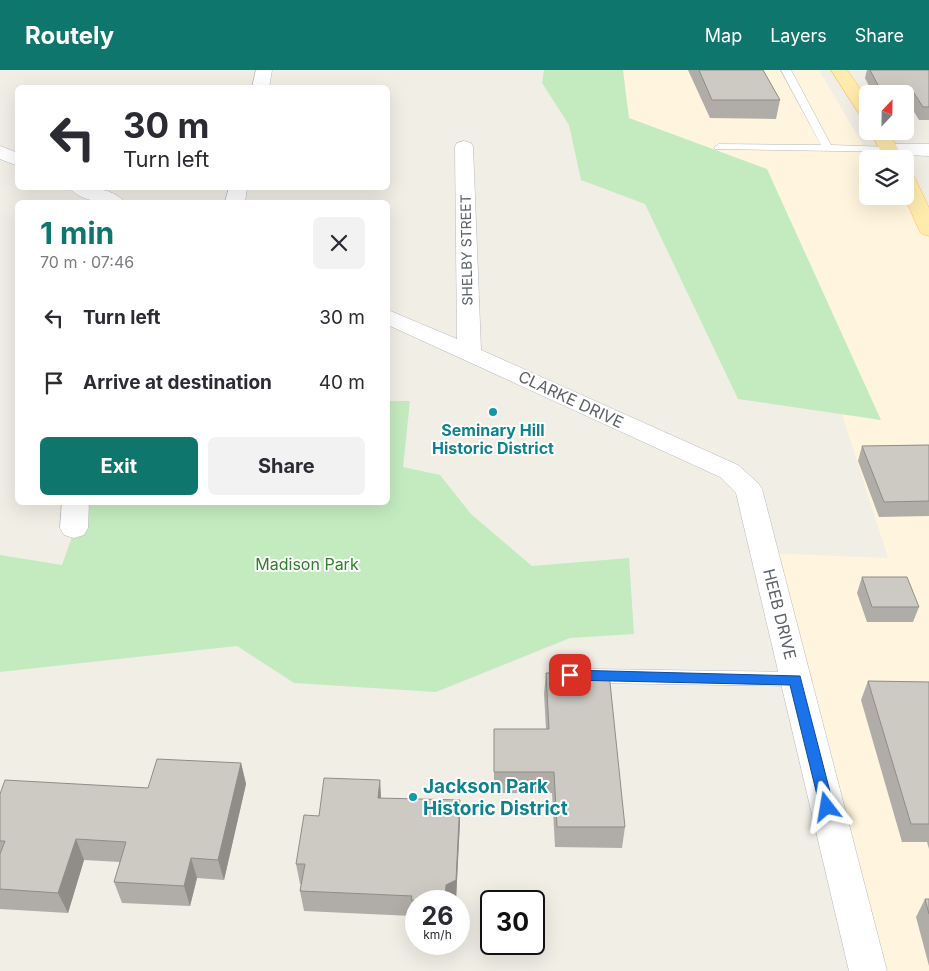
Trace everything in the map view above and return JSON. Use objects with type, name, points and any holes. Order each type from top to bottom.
[{"type":"main road","points":[[839,70],[859,100]]},
{"type":"main road","points":[[914,198],[929,230]]},
{"type":"street","points":[[261,85],[264,70]]},
{"type":"street","name":"SHELBY STREET","points":[[464,147],[468,352]]},
{"type":"street","points":[[914,152],[929,150]]},
{"type":"street","points":[[0,152],[15,159]]},
{"type":"street","points":[[85,190],[109,200]]},
{"type":"street","name":"CLARKE DRIVE","points":[[390,318],[730,471],[749,489]]},
{"type":"street","name":"HEEB DRIVE","points":[[749,489],[868,971]]},
{"type":"lane","points":[[786,70],[828,148]]},
{"type":"lane","points":[[719,147],[828,148],[859,151]]},
{"type":"lane","points":[[571,675],[796,680]]},
{"type":"shaded area","points":[[623,70],[819,70],[866,150],[859,150],[859,205],[911,205],[929,230],[929,971],[868,971],[765,553],[888,558],[842,414],[880,420],[767,169],[628,118]]},
{"type":"green space","points":[[544,70],[623,70],[629,118],[767,169],[881,420],[738,399],[645,204],[581,180],[569,125],[542,83]]},
{"type":"green space","name":"Madison Park","points":[[390,401],[410,401],[403,467],[440,475],[471,514],[532,566],[629,558],[634,634],[570,638],[436,692],[294,683],[237,646],[0,672],[0,555],[62,565],[83,505],[390,505]]},
{"type":"building","points":[[699,70],[763,70],[780,100],[712,100]]},
{"type":"building","points":[[870,70],[929,70],[929,107],[923,107],[914,93],[914,85],[878,85]]},
{"type":"building","points":[[929,445],[929,501],[884,502],[862,446]]},
{"type":"building","points":[[862,577],[907,577],[919,607],[872,607]]},
{"type":"building","points":[[546,673],[609,673],[625,827],[557,827],[554,772],[494,772],[494,729],[549,729]]},
{"type":"building","points":[[868,681],[929,682],[929,824],[911,824]]},
{"type":"building","points":[[157,759],[241,763],[218,860],[191,858],[184,886],[114,882],[126,842],[76,839],[58,893],[0,889],[0,854],[5,841],[0,841],[0,794],[5,780],[148,788]]},
{"type":"building","points":[[324,778],[380,780],[378,798],[460,800],[456,880],[446,885],[446,890],[405,890],[405,896],[300,891],[305,864],[296,864],[304,815],[319,816]]},
{"type":"building","points":[[925,899],[929,899],[929,914]]},
{"type":"place","name":"Seminary Hill Historic District","points":[[493,412]]},
{"type":"place","name":"Jackson Park Historic District","points":[[413,797]]},
{"type":"route","points":[[570,675],[796,680],[827,807]]}]
